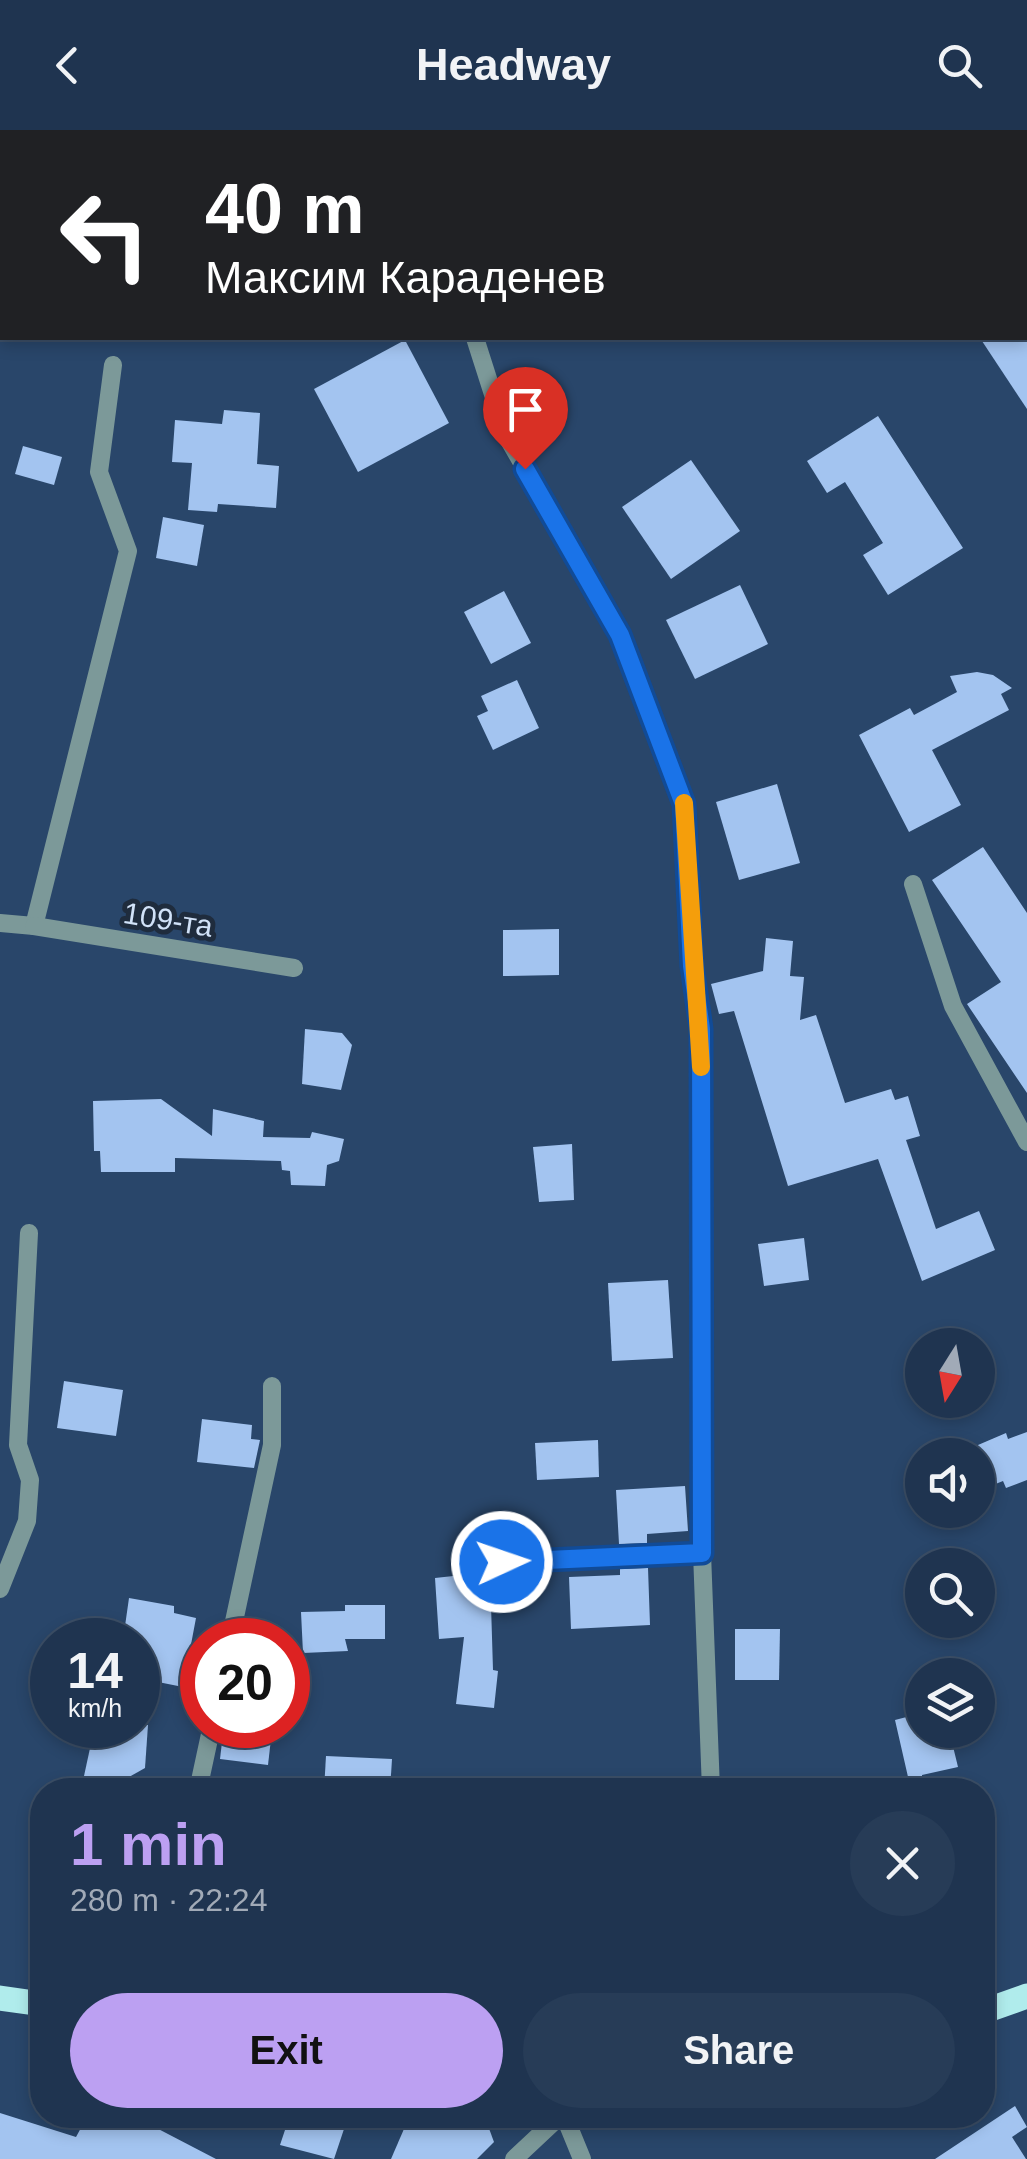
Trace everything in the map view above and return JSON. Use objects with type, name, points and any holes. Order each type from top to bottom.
[{"type":"main road","points":[[995,2007],[1027,1996]]},
{"type":"main road","points":[[0,1998],[30,2002]]},
{"type":"street","points":[[475,340],[506,435],[620,635],[684,804],[692,966],[701,1029],[702,1553],[711,1778]]},
{"type":"street","points":[[34,926],[128,551],[98,472],[113,366]]},
{"type":"street","points":[[913,884],[952,1006],[1027,1142]]},
{"type":"street","name":"109-та","points":[[0,923],[294,968]]},
{"type":"street","points":[[0,1589],[26,1521],[29,1494],[30,1480],[18,1445],[29,1233]]},
{"type":"street","points":[[235,1618],[272,1445],[272,1386]]},
{"type":"street","points":[[502,1562],[702,1553]]},
{"type":"street","points":[[201,1778],[207,1748]]},
{"type":"street","points":[[514,2159],[548,2128]]},
{"type":"street","points":[[568,2128],[582,2159]]},
{"type":"building","points":[[405,340],[449,423],[358,472],[314,389]]},
{"type":"building","points":[[981,340],[1027,340],[1027,409]]},
{"type":"building","points":[[224,410],[260,413],[257,464],[279,466],[276,508],[218,504],[217,512],[188,510],[192,463],[172,462],[175,420],[222,424]]},
{"type":"building","points":[[878,416],[963,548],[888,595],[863,555],[883,543],[845,482],[827,493],[807,461]]},
{"type":"building","points":[[23,446],[62,457],[54,485],[15,474]]},
{"type":"building","points":[[691,460],[740,531],[671,579],[622,507]]},
{"type":"building","points":[[163,517],[204,525],[197,566],[156,558]]},
{"type":"building","points":[[740,585],[768,644],[695,679],[666,620]]},
{"type":"building","points":[[504,591],[531,643],[491,664],[464,612]]},
{"type":"building","points":[[977,672],[993,675],[1012,688],[1001,694],[1009,710],[932,750],[961,805],[909,832],[859,735],[910,708],[914,715],[957,692],[950,676]]},
{"type":"building","points":[[517,680],[539,728],[493,750],[477,716],[488,711],[481,696]]},
{"type":"building","points":[[777,784],[800,863],[739,880],[716,802]]},
{"type":"building","points":[[983,847],[1027,913],[1027,1093],[967,1004],[1001,982],[932,880]]},
{"type":"building","points":[[559,929],[559,975],[503,976],[503,930]]},
{"type":"building","points":[[766,938],[793,941],[790,976],[804,977],[800,1020],[816,1015],[845,1103],[891,1089],[895,1100],[908,1096],[920,1136],[906,1140],[936,1229],[979,1211],[995,1250],[922,1281],[878,1159],[788,1186],[734,1011],[719,1014],[711,984],[763,971]]},
{"type":"building","points":[[305,1029],[342,1033],[352,1045],[341,1090],[302,1084]]},
{"type":"building","points":[[161,1099],[212,1136],[213,1109],[264,1121],[263,1137],[310,1138],[312,1132],[344,1139],[339,1161],[327,1165],[325,1186],[291,1185],[290,1171],[282,1170],[281,1161],[175,1158],[175,1172],[101,1172],[100,1151],[94,1151],[93,1101]]},
{"type":"building","points":[[572,1144],[574,1200],[539,1202],[533,1147]]},
{"type":"building","points":[[804,1238],[809,1280],[764,1286],[758,1244]]},
{"type":"building","points":[[668,1280],[673,1358],[612,1361],[608,1283]]},
{"type":"building","points":[[64,1381],[123,1390],[116,1436],[57,1428]]},
{"type":"building","points":[[202,1419],[252,1425],[251,1439],[260,1440],[254,1468],[197,1462]]},
{"type":"building","points":[[1027,1432],[1027,1480],[1006,1488],[1003,1481],[995,1484],[994,1438],[1006,1433],[1008,1439]]},
{"type":"building","points":[[598,1440],[599,1477],[537,1480],[535,1443]]},
{"type":"building","points":[[685,1486],[688,1531],[647,1534],[647,1543],[619,1544],[616,1490]]},
{"type":"building","points":[[648,1568],[650,1625],[571,1629],[569,1577],[620,1575],[620,1569]]},
{"type":"building","points":[[490,1572],[493,1670],[498,1671],[494,1708],[456,1704],[464,1637],[439,1639],[435,1578]]},
{"type":"building","points":[[129,1598],[174,1606],[174,1613],[196,1618],[180,1618],[180,1686],[160,1682],[160,1618],[126,1618]]},
{"type":"building","points":[[345,1605],[385,1605],[385,1639],[345,1639],[348,1651],[310,1653],[310,1618],[301,1618],[301,1612],[345,1611]]},
{"type":"building","points":[[735,1629],[780,1629],[779,1680],[735,1680]]},
{"type":"building","points":[[905,1717],[905,1748],[953,1748],[958,1767],[908,1778],[895,1720]]},
{"type":"building","points":[[90,1748],[146,1748],[145,1768],[127,1778],[84,1778]]},
{"type":"building","points":[[221,1748],[270,1748],[268,1765],[220,1759]]},
{"type":"building","points":[[326,1756],[392,1759],[391,1778],[325,1778]]},
{"type":"building","points":[[1015,2106],[1027,2127],[1012,2137],[1026,2159],[935,2159],[982,2128],[995,2128],[995,2119]]},
{"type":"building","points":[[0,2113],[30,2122],[30,2128],[48,2128],[76,2137],[81,2128],[156,2128],[216,2159],[0,2159]]},
{"type":"building","points":[[286,2128],[344,2128],[334,2159],[280,2145]]},
{"type":"building","points":[[404,2128],[489,2128],[494,2142],[477,2159],[391,2159]]},
{"type":"slow traffic","points":[[684,803],[701,1067]]},
{"type":"route","points":[[502,1562],[702,1553],[701,1029],[692,966],[684,804],[620,635],[525,469]]}]
